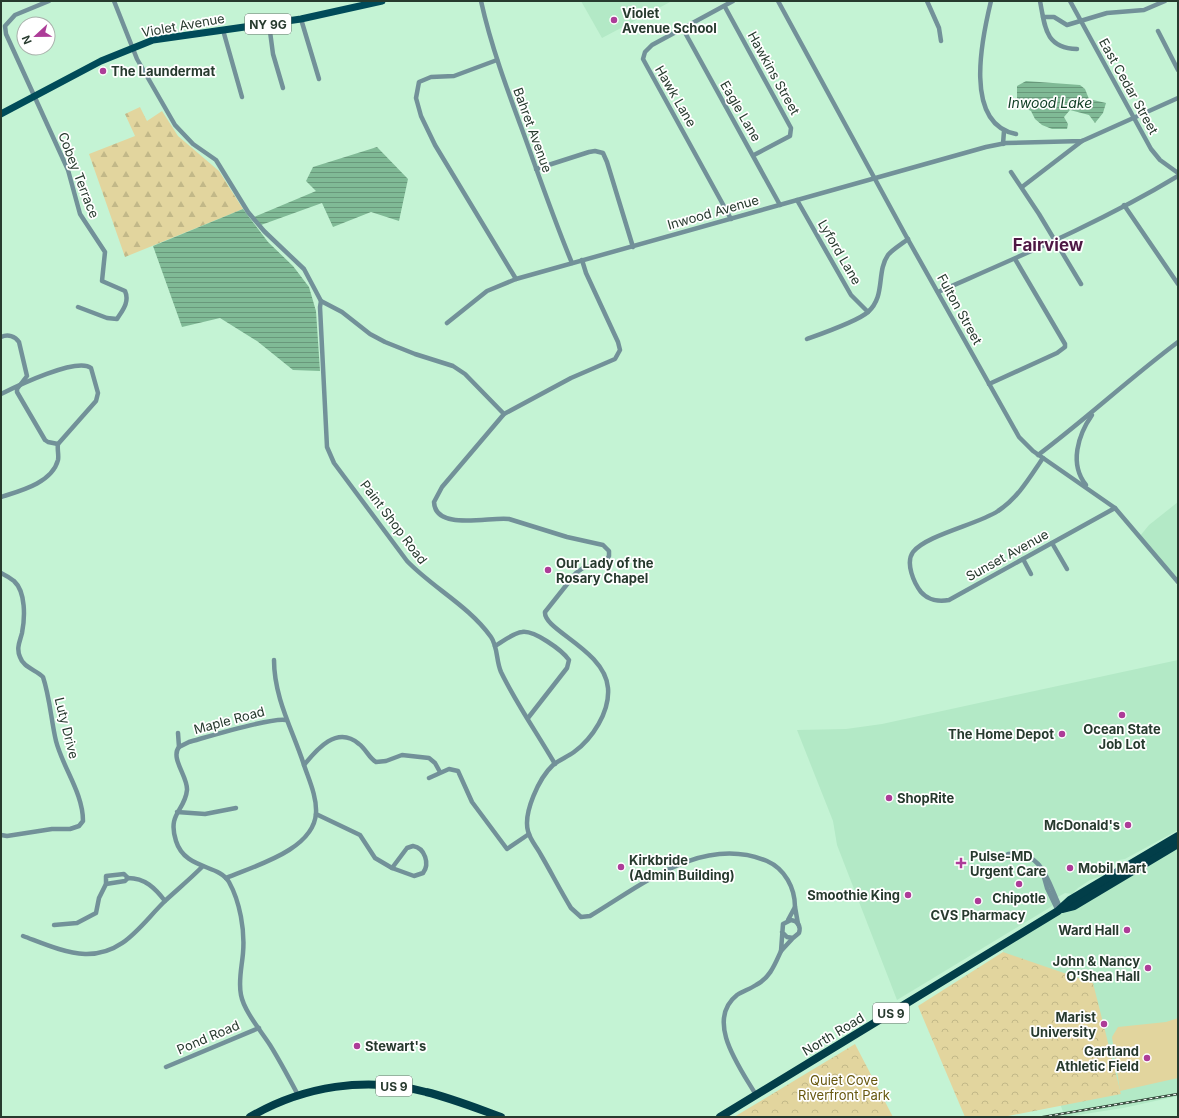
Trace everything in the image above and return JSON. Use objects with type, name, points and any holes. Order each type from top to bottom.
[{"type":"highway","name":"North Road","points":[[720,1117],[1059,910],[1075,896],[1178,836]]},
{"type":"highway","name":"North Road","points":[[1059,910],[1074,906],[1178,844]]},
{"type":"highway","name":"US 9","points":[[250,1117],[263,1114],[298,1095],[341,1086],[363,1084],[392,1085],[427,1092],[501,1117]]},
{"type":"main road","name":"Violet Avenue","points":[[1,114],[101,61],[132,47],[163,38],[301,19],[382,1]]},
{"type":"street","points":[[35,96],[5,29],[7,22],[16,15],[49,1]]},
{"type":"street","points":[[114,1],[137,59],[180,133],[216,160],[248,212],[264,231],[304,269],[322,301],[342,312],[370,334],[385,342],[415,354],[453,366],[465,374],[504,414]]},
{"type":"street","name":"Bahret Avenue","points":[[481,1],[497,60],[572,263]]},
{"type":"street","name":"Hawk Lane","points":[[731,219],[643,59],[648,49],[725,7],[733,1]]},
{"type":"street","name":"Fulton Street","points":[[778,1],[908,239],[1019,437],[1038,455],[1115,508],[1178,582]]},
{"type":"street","points":[[927,1],[939,28],[941,42]]},
{"type":"street","points":[[991,1],[984,32],[980,87],[987,112],[994,123],[1004,131],[1016,134]]},
{"type":"street","points":[[1040,1],[1046,31],[1052,42],[1062,48],[1077,49]]},
{"type":"street","name":"East Cedar Street","points":[[1070,1],[1156,156],[1178,174]]},
{"type":"street","points":[[1043,17],[1054,17],[1066,25],[1107,13],[1144,10],[1164,1]]},
{"type":"street","name":"Hawkins Street","points":[[725,7],[791,128],[790,136],[754,155]]},
{"type":"street","points":[[301,19],[319,79]]},
{"type":"street","points":[[269,24],[273,54],[283,88]]},
{"type":"street","name":"Eagle Lane","points":[[683,29],[780,204]]},
{"type":"street","points":[[223,30],[242,97]]},
{"type":"street","points":[[1158,31],[1178,70]]},
{"type":"street","points":[[497,60],[454,76],[426,78],[419,82],[416,98],[421,116],[435,145],[516,279]]},
{"type":"street","name":"Cobey Terrace","points":[[35,96],[68,170],[80,214],[105,252],[102,281],[125,291],[127,296],[124,307],[117,319],[107,318],[78,307]]},
{"type":"street","points":[[1022,187],[1082,141],[1178,98]]},
{"type":"street","points":[[1003,144],[1004,131]]},
{"type":"street","name":"Inwood Avenue","points":[[447,323],[488,291],[516,279],[582,260],[996,145],[1082,141]]},
{"type":"street","points":[[536,169],[589,152],[595,151],[603,153],[633,247]]},
{"type":"street","points":[[1011,172],[1022,187],[1081,284]]},
{"type":"street","points":[[938,292],[1055,241],[1124,205],[1178,174]]},
{"type":"street","name":"Lyford Lane","points":[[797,200],[851,295],[868,312]]},
{"type":"street","points":[[1124,205],[1178,284]]},
{"type":"street","points":[[806,340],[844,325],[868,312],[880,292],[883,267],[888,255],[908,239]]},
{"type":"street","points":[[989,384],[1058,353],[1064,348],[1065,344],[1014,259]]},
{"type":"street","points":[[582,260],[618,342],[619,353],[610,362],[571,378],[504,414],[437,494],[434,502],[436,510],[447,517],[462,521],[509,519],[567,537],[603,545],[608,548],[610,553],[608,559],[604,563],[583,568],[576,572],[545,612],[546,619],[550,624],[579,645],[598,663],[605,674],[608,688],[604,710],[592,734],[578,749],[555,764],[542,780],[530,807],[527,819],[529,834],[569,904],[575,913],[581,917],[590,916],[678,865],[708,855],[725,853],[759,858],[782,870],[792,889],[799,933],[781,951],[771,972],[765,979],[738,995],[731,1002],[724,1019],[725,1035],[729,1046],[756,1095]]},
{"type":"street","name":"Paint Shop Road","points":[[322,301],[320,308],[327,447],[334,463],[407,562],[477,621],[491,637],[495,646],[496,658],[501,671],[555,764]]},
{"type":"street","points":[[1,337],[9,336],[16,338],[19,342],[27,376],[17,389],[17,392],[45,440],[58,444]]},
{"type":"street","points":[[1038,455],[1073,429],[1101,403],[1178,342]]},
{"type":"street","points":[[1,394],[23,382],[61,370],[82,366],[92,368],[98,394],[96,401],[58,444],[58,459],[54,468],[43,480],[1,497]]},
{"type":"street","points":[[1092,491],[1080,477],[1077,452],[1084,429],[1101,403]]},
{"type":"street","name":"Sunset Avenue","points":[[1043,458],[1022,489],[1008,505],[996,513],[944,534],[913,551],[910,565],[914,580],[922,593],[930,599],[941,602],[949,600],[1115,508]]},
{"type":"street","points":[[1052,543],[1067,569]]},
{"type":"street","points":[[1023,559],[1031,574]]},
{"type":"street","name":"Luty Drive","points":[[1,573],[15,582],[21,594],[24,610],[22,632],[18,651],[23,662],[43,677],[56,741],[79,800],[83,813],[83,821],[79,826],[70,829],[52,829],[7,836],[1,835]]},
{"type":"street","points":[[495,646],[517,633],[526,632],[557,648],[569,660],[567,668],[528,718]]},
{"type":"street","points":[[226,878],[277,858],[293,848],[307,833],[316,814],[312,790],[294,734],[286,720],[274,677],[274,660]]},
{"type":"street","name":"Maple Road","points":[[179,747],[189,742],[262,723],[278,719],[286,720]]},
{"type":"street","points":[[178,733],[179,747],[177,750],[177,757],[186,782],[187,790],[177,812],[173,827],[176,843],[183,855],[202,867],[226,878],[238,905],[244,941],[240,994],[298,1095]]},
{"type":"street","points":[[304,765],[318,747],[338,737],[348,738],[360,744],[376,762],[386,761],[402,755],[429,758],[435,763],[440,772]]},
{"type":"street","points":[[429,778],[440,772],[451,769],[459,772],[472,802],[507,848],[529,834]]},
{"type":"street","points":[[177,812],[205,814],[236,808]]},
{"type":"street","points":[[316,814],[360,835],[375,858],[392,868],[416,876],[423,874],[426,869],[426,863],[420,849],[413,846],[402,853],[392,868]]},
{"type":"street","points":[[1008,854],[1026,856],[1042,868],[1059,910]]},
{"type":"street","points":[[23,936],[79,953],[107,951],[130,938],[165,901],[202,867]]},
{"type":"street","points":[[54,926],[78,923],[96,913],[99,898],[106,884],[106,876],[124,874],[128,878],[137,878],[150,884],[165,901]]},
{"type":"street","points":[[781,951],[783,924],[788,920],[795,908]]},
{"type":"street","points":[[788,920],[794,920],[798,924]]},
{"type":"street","points":[[782,932],[787,937],[793,938]]},
{"type":"street","name":"Pond Road","points":[[166,1067],[259,1028]]},
{"type":"shaded area","name":"Violet Avenue School","points":[[581,1],[672,1],[602,38]]},
{"type":"shaded area","points":[[1178,502],[1178,579],[1140,536],[1149,525]]},
{"type":"shaded area","points":[[1178,660],[1178,830],[1125,859],[1119,860],[1101,876],[1090,880],[1072,894],[1065,893],[1054,899],[1053,905],[1049,908],[897,1000],[837,845],[833,821],[797,730],[846,729],[882,724]]},
{"type":"shaded area","name":"Marist University","points":[[1178,844],[1178,1096],[1123,1108],[1065,1117],[1001,946]]},
{"type":"green space","points":[[140,107],[147,121],[162,111],[178,136],[219,171],[243,209],[125,257],[89,154],[135,136],[125,114]]},
{"type":"green space","points":[[1003,952],[1093,983],[1121,1094],[1003,1117],[965,1117],[918,1006]]},
{"type":"green space","name":"Gartland Athletic Field","points":[[1178,1018],[1178,1078],[1120,1091],[1112,1037],[1118,1027],[1166,1022]]},
{"type":"green space","name":"Quiet Cove Riverfront Park","points":[[855,1044],[893,1117],[734,1117],[809,1072]]},
{"type":"water","name":"Inwood Lake","points":[[1026,81],[1080,85],[1085,89],[1089,99],[1106,103],[1103,113],[1095,123],[1089,115],[1070,110],[1064,117],[1068,124],[1067,129],[1052,129],[1042,125],[1035,119],[1031,111],[1023,107],[1017,101],[1017,86]]},
{"type":"water","points":[[377,147],[408,179],[399,221],[371,212],[333,227],[322,203],[261,225],[254,217],[316,191],[306,181],[313,167]]},
{"type":"water","points":[[243,209],[268,242],[293,266],[309,287],[316,311],[320,371],[293,370],[257,341],[220,318],[182,327],[153,246]]},
{"type":"railway","points":[[1043,1117],[1178,1094]]},
{"type":"place","name":"Violet Avenue School","points":[[614,20]]},
{"type":"place","name":"The Laundermat","points":[[103,71]]},
{"type":"place","name":"Our Lady of the Rosary Chapel","points":[[548,570]]},
{"type":"place","name":"Ocean State Job Lot","points":[[1122,715]]},
{"type":"place","name":"The Home Depot","points":[[1062,734]]},
{"type":"place","name":"ShopRite","points":[[889,798]]},
{"type":"place","name":"McDonald's","points":[[1128,825]]},
{"type":"place","name":"Pulse-MD Urgent Care","points":[[961,863]]},
{"type":"place","name":"Kirkbride (Admin Building)","points":[[621,867]]},
{"type":"place","name":"Mobil Mart","points":[[1070,868]]},
{"type":"place","name":"Chipotle","points":[[1019,884]]},
{"type":"place","name":"Smoothie King","points":[[908,895]]},
{"type":"place","name":"CVS Pharmacy","points":[[978,901]]},
{"type":"place","name":"Ward Hall","points":[[1127,930]]},
{"type":"place","name":"John & Nancy O'Shea Hall","points":[[1148,968]]},
{"type":"place","name":"Marist University","points":[[1104,1024]]},
{"type":"place","name":"Stewart's","points":[[357,1046]]},
{"type":"place","name":"Gartland Athletic Field","points":[[1147,1058]]},
{"type":"district","name":"Fairview","points":[[1048,245]]}]
